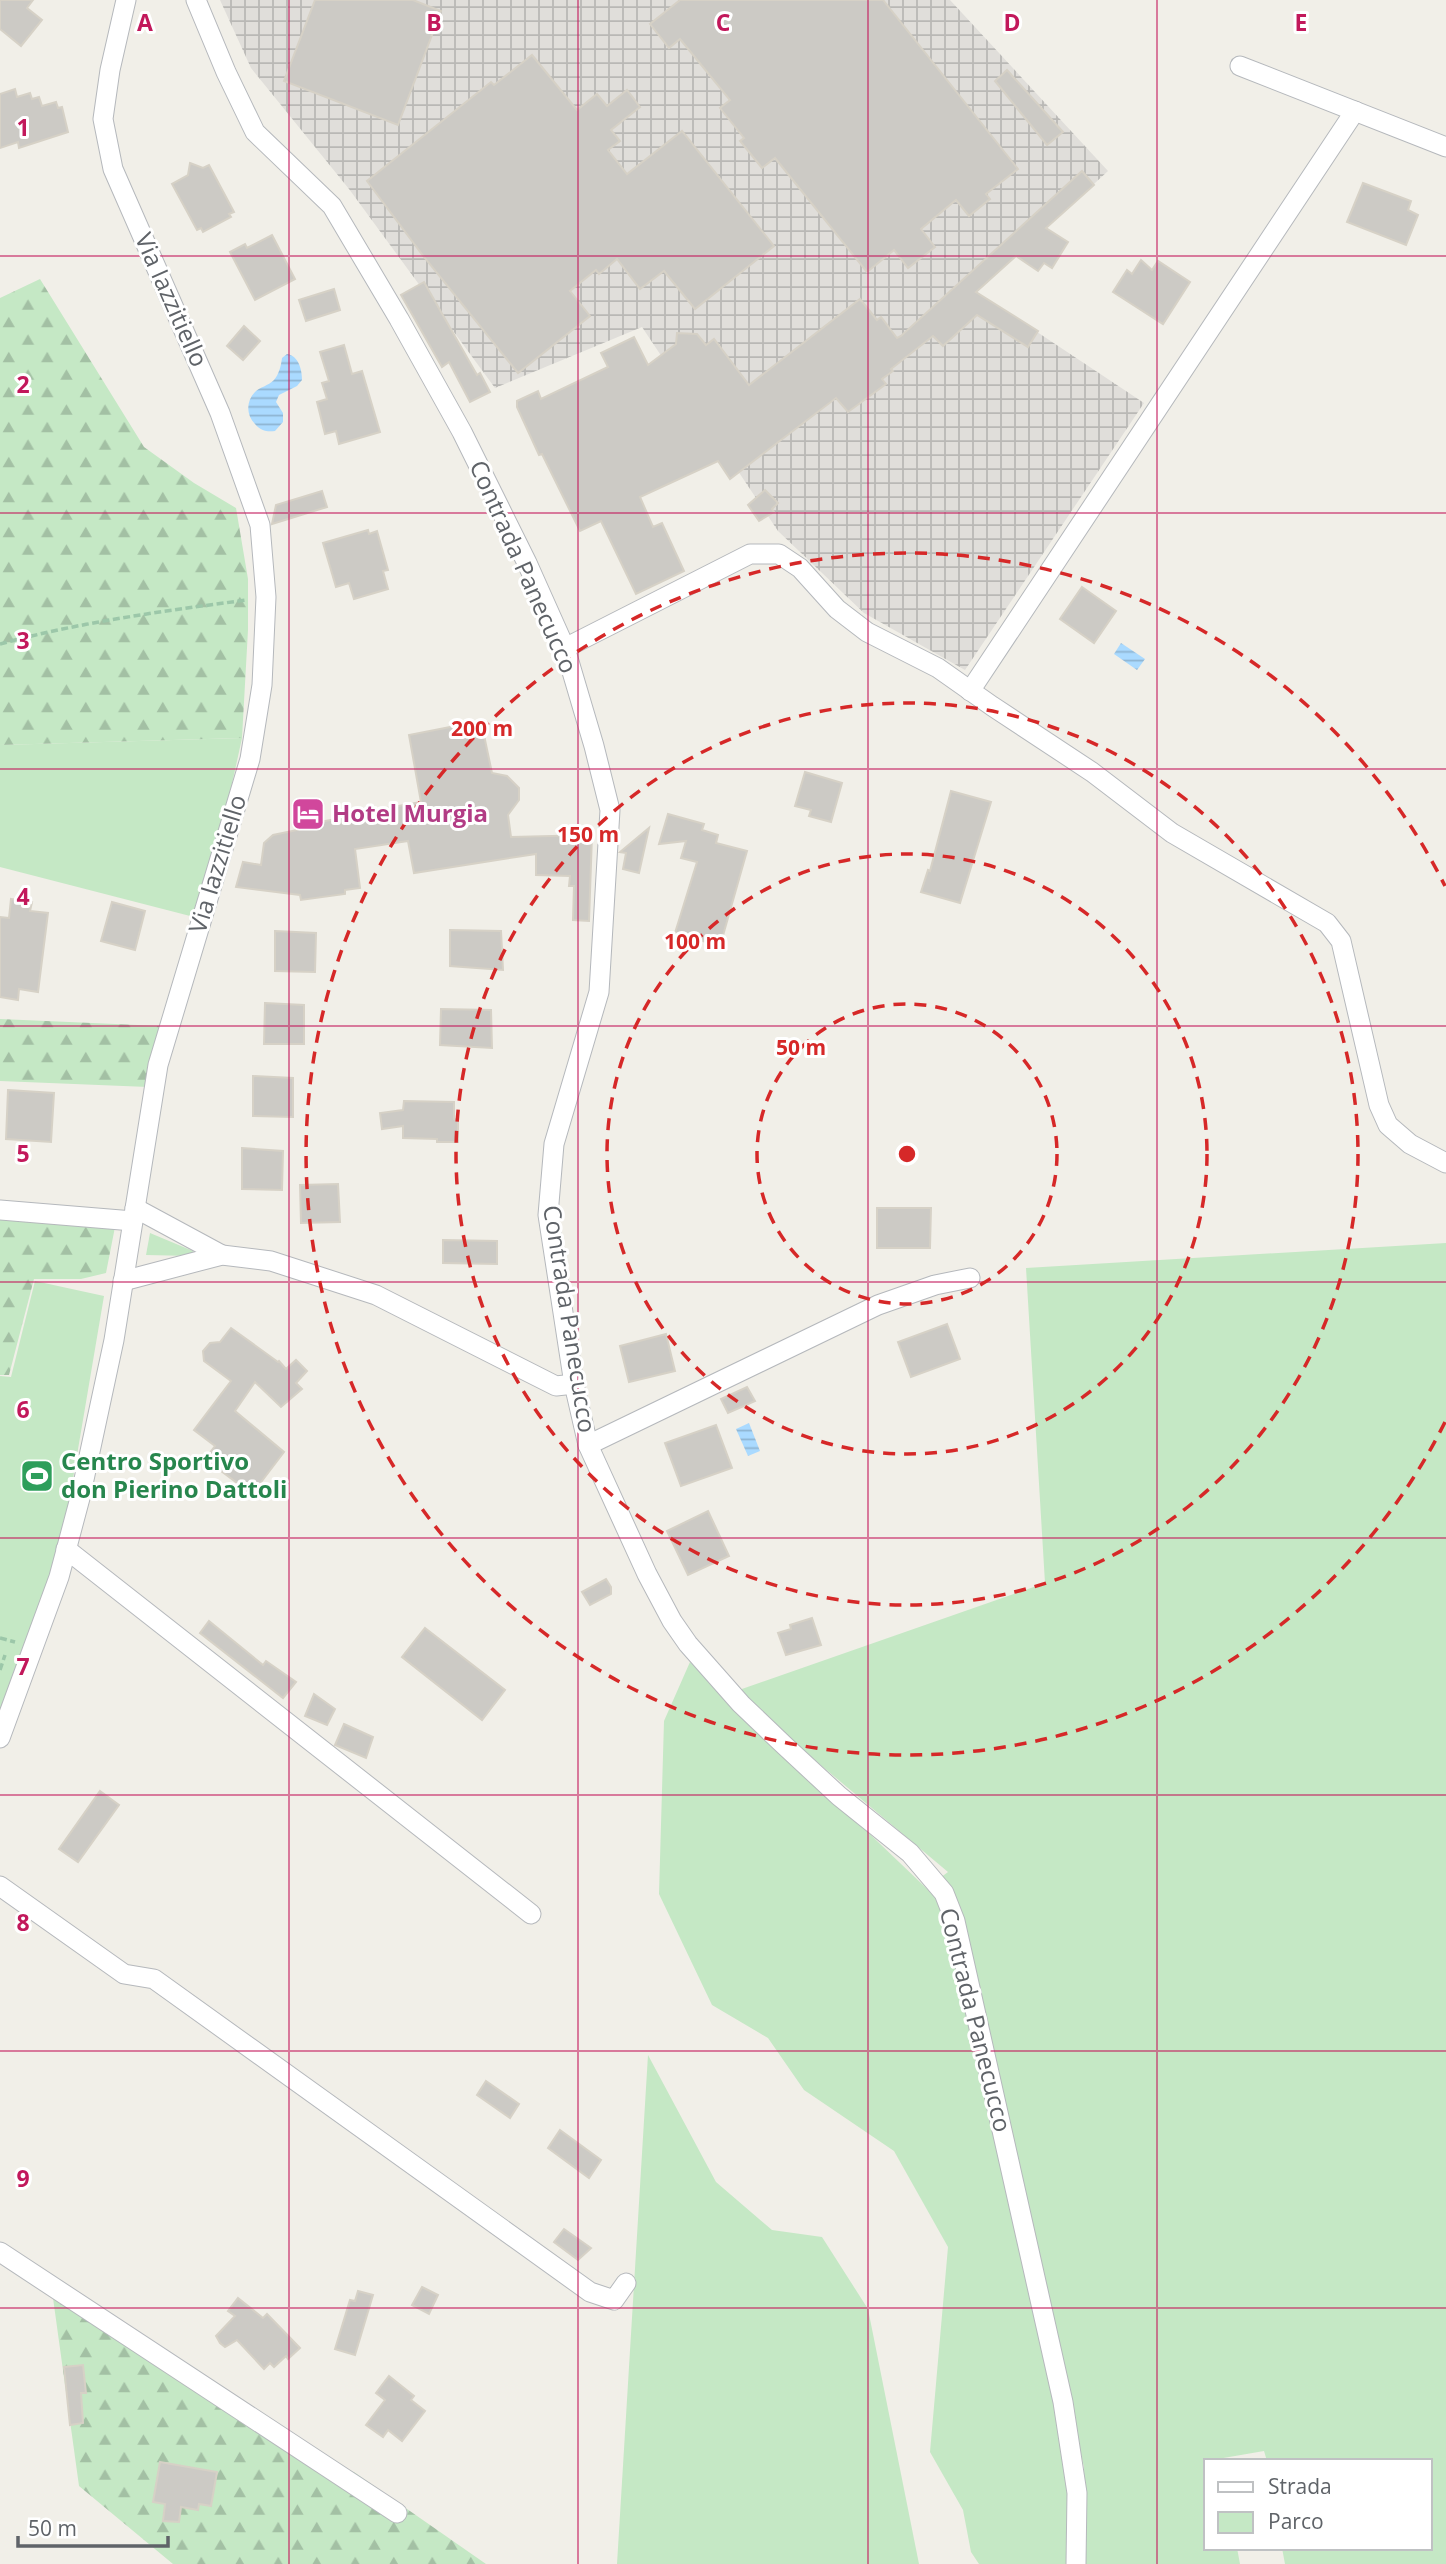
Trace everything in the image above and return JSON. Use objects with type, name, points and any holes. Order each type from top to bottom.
[{"type":"street","name":"Via Iazzitiello","points":[[0,1738],[59,1577],[86,1472],[114,1340],[158,1065],[250,759],[262,685],[266,597],[260,525],[225,425],[113,169],[103,119],[110,70],[126,0]]},
{"type":"street","name":"Contrada Panecucco","points":[[196,0],[255,132],[332,206],[399,319],[462,432],[527,563],[565,648],[610,810],[599,992],[554,1144],[548,1215],[574,1384],[588,1445],[647,1574],[672,1621],[688,1644],[741,1704],[839,1796],[900,1844],[944,1893],[955,1921],[1063,2402],[1077,2493],[1076,2564]]},
{"type":"street","points":[[1240,66],[1446,147]]},
{"type":"street","points":[[970,691],[1355,111]]},
{"type":"street","points":[[565,648],[750,554],[779,554],[800,568],[837,609],[866,632],[938,667],[1092,772],[1172,833],[1327,923],[1341,941],[1379,1105],[1388,1125],[1410,1144],[1446,1163]]},
{"type":"street","points":[[0,1210],[134,1215],[222,1255],[271,1261],[376,1296],[556,1386],[574,1384]]},
{"type":"street","points":[[123,1281],[222,1255]]},
{"type":"street","points":[[588,1445],[877,1305],[935,1285],[970,1278]]},
{"type":"street","points":[[66,1549],[531,1914]]},
{"type":"street","points":[[0,1886],[124,1973],[154,1979],[590,2292],[614,2300],[626,2283]]},
{"type":"street","points":[[0,2252],[397,2513]]},
{"type":"path","points":[[0,644],[57,629],[154,612],[266,597]]},
{"type":"path","points":[[0,1638],[17,1642]]},
{"type":"path","points":[[0,1670],[5,1656]]},
{"type":"shaded area","points":[[220,0],[950,0],[1108,171],[977,292],[1144,403],[965,670],[864,613],[778,531],[642,327],[495,388],[349,189],[251,68]]},
{"type":"green space","points":[[40,279],[144,447],[194,483],[236,508],[248,579],[242,738],[0,745],[0,298]]},
{"type":"green space","points":[[242,738],[230,793],[194,917],[0,867],[0,745]]},
{"type":"green space","points":[[0,1019],[161,1026],[148,1087],[0,1081]]},
{"type":"green space","points":[[0,1216],[115,1227],[106,1273],[81,1279],[34,1279],[9,1375],[0,1375]]},
{"type":"green space","points":[[150,1233],[193,1251],[192,1256],[146,1255]]},
{"type":"green space","points":[[1446,1243],[1446,2564],[1285,2564],[1282,2550],[1432,2550],[1432,2459],[1266,2459],[1264,2451],[1204,2459],[1204,2550],[1237,2550],[1240,2564],[1086,2564],[1084,2467],[940,1878],[948,1872],[773,1725],[739,1690],[1045,1583],[1026,1268]]},
{"type":"green space","name":"Centro Sportivo don Pierino Dattoli","points":[[35,1281],[104,1296],[66,1520],[33,1628],[0,1710],[0,1376],[11,1377]]},
{"type":"green space","points":[[690,1662],[946,1907],[1068,2450],[1066,2564],[979,2564],[971,2552],[963,2510],[930,2452],[948,2247],[894,2151],[804,2090],[768,2038],[712,2005],[659,1894],[664,1721]]},
{"type":"green space","points":[[648,2055],[716,2182],[772,2230],[822,2237],[868,2309],[919,2564],[617,2564]]},
{"type":"green space","points":[[53,2298],[300,2461],[354,2472],[486,2564],[173,2564],[79,2486]]},
{"type":"water","points":[[287,354],[297,360],[302,380],[297,386],[279,395],[276,402],[283,413],[283,422],[275,431],[264,430],[252,420],[249,404],[255,392],[274,380],[282,358]]},
{"type":"water","points":[[1121,643],[1145,659],[1137,670],[1114,654]]},
{"type":"water","points":[[749,1423],[760,1451],[748,1456],[736,1429]]},
{"type":"building","points":[[0,0],[33,0],[27,8],[42,20],[21,46],[0,29]]},
{"type":"building","points":[[315,0],[413,0],[441,11],[398,125],[284,81]]},
{"type":"building","points":[[680,0],[883,0],[1018,169],[986,194],[990,199],[969,216],[956,200],[921,229],[935,247],[908,268],[894,250],[867,272],[775,158],[762,168],[740,141],[744,138],[720,108],[730,100],[680,39],[669,48],[650,24]]},
{"type":"building","points":[[532,55],[577,110],[597,94],[607,106],[627,90],[640,107],[611,130],[620,141],[608,150],[627,174],[682,131],[774,246],[695,309],[664,271],[640,289],[617,259],[599,274],[596,270],[570,291],[590,316],[518,373],[424,257],[367,181],[491,82],[494,85]]},
{"type":"building","points":[[1007,70],[1063,132],[1047,145],[995,81]]},
{"type":"building","points":[[15,89],[17,97],[30,93],[32,99],[39,97],[42,106],[56,102],[58,108],[62,107],[68,132],[19,148],[18,142],[0,148],[0,94]]},
{"type":"building","points":[[190,163],[203,168],[209,165],[234,212],[229,214],[231,217],[203,232],[201,228],[197,230],[172,184],[188,175]]},
{"type":"building","points":[[1082,171],[1094,185],[1046,228],[1068,242],[1052,268],[1044,263],[1038,271],[1016,256],[976,292],[1038,331],[1028,347],[977,315],[943,346],[933,336],[891,369],[893,371],[882,379],[886,384],[848,412],[836,398],[730,479],[718,461],[640,497],[653,527],[662,523],[684,571],[636,594],[601,521],[580,531],[542,454],[539,455],[517,407],[517,401],[538,391],[541,399],[608,367],[601,353],[634,337],[648,365],[676,344],[677,333],[697,334],[706,345],[714,339],[749,385],[860,299],[877,320],[881,317],[897,338]]},
{"type":"building","points":[[1363,183],[1411,201],[1408,210],[1418,215],[1406,245],[1347,222]]},
{"type":"building","points":[[272,235],[295,279],[255,300],[230,252],[245,244],[247,248]]},
{"type":"building","points":[[1141,260],[1152,270],[1158,261],[1190,282],[1163,324],[1113,292],[1127,270],[1132,274]]},
{"type":"building","points":[[424,282],[477,375],[480,373],[490,392],[470,402],[449,362],[442,367],[401,295]]},
{"type":"building","points":[[334,289],[340,310],[306,321],[299,300]]},
{"type":"building","points":[[244,326],[260,341],[243,360],[227,346]]},
{"type":"building","points":[[344,345],[352,374],[362,371],[380,432],[339,444],[336,431],[325,434],[317,402],[327,399],[322,383],[329,381],[320,352]]},
{"type":"building","points":[[765,490],[778,503],[772,509],[774,512],[759,521],[748,505]]},
{"type":"building","points":[[322,491],[327,507],[272,524],[276,505]]},
{"type":"building","points":[[368,530],[369,534],[377,531],[388,570],[383,571],[388,589],[354,599],[349,583],[336,587],[323,543]]},
{"type":"building","points":[[1082,587],[1116,611],[1094,643],[1060,619]]},
{"type":"building","points":[[481,721],[492,773],[507,776],[519,788],[519,800],[508,815],[511,837],[592,835],[589,921],[573,920],[574,886],[569,886],[570,876],[536,875],[536,854],[414,873],[408,841],[355,849],[360,888],[345,890],[345,894],[301,900],[300,895],[236,887],[243,862],[261,865],[264,843],[273,835],[302,829],[302,825],[342,818],[341,816],[421,802],[409,735]]},
{"type":"building","points":[[805,772],[842,783],[831,822],[809,816],[811,810],[795,806]]},
{"type":"building","points":[[951,791],[991,802],[960,903],[921,892],[928,870],[930,871]]},
{"type":"building","points":[[668,814],[704,824],[702,830],[718,835],[716,843],[747,851],[720,946],[675,933],[697,862],[681,858],[686,841],[659,844]]},
{"type":"building","points":[[649,828],[639,873],[623,869],[626,853],[620,852]]},
{"type":"building","points":[[11,899],[32,902],[30,911],[48,913],[38,992],[19,989],[18,1000],[0,997],[0,917],[9,918]]},
{"type":"building","points":[[112,902],[145,911],[135,950],[101,941]]},
{"type":"building","points":[[450,930],[501,931],[503,970],[450,966]]},
{"type":"building","points":[[275,931],[316,933],[315,972],[275,971]]},
{"type":"building","points":[[265,1003],[304,1005],[304,1044],[264,1044]]},
{"type":"building","points":[[441,1009],[491,1010],[492,1048],[440,1045]]},
{"type":"building","points":[[253,1076],[293,1078],[293,1117],[253,1116]]},
{"type":"building","points":[[8,1090],[54,1093],[51,1142],[6,1139]]},
{"type":"building","points":[[404,1101],[454,1102],[454,1119],[458,1120],[458,1142],[403,1138],[403,1126],[382,1129],[380,1113],[403,1110]]},
{"type":"building","points":[[242,1148],[283,1151],[282,1190],[242,1189]]},
{"type":"building","points":[[338,1184],[340,1222],[301,1223],[300,1185]]},
{"type":"building","points":[[877,1208],[931,1208],[930,1248],[877,1248]]},
{"type":"building","points":[[443,1240],[497,1241],[497,1264],[443,1263]]},
{"type":"building","points":[[947,1324],[960,1359],[911,1377],[898,1342]]},
{"type":"building","points":[[231,1328],[279,1361],[286,1369],[296,1360],[307,1371],[296,1383],[302,1389],[281,1407],[255,1382],[235,1411],[284,1452],[252,1494],[205,1459],[215,1446],[194,1430],[231,1381],[204,1361],[203,1351],[210,1343],[220,1342]]},
{"type":"building","points":[[666,1334],[675,1371],[629,1382],[620,1346]]},
{"type":"building","points":[[747,1387],[755,1401],[728,1413],[721,1399]]},
{"type":"building","points":[[716,1425],[732,1468],[681,1486],[665,1443]]},
{"type":"building","points":[[708,1511],[729,1556],[688,1575],[667,1531]]},
{"type":"building","points":[[606,1579],[611,1587],[611,1594],[590,1605],[582,1592]]},
{"type":"building","points":[[812,1618],[821,1645],[786,1655],[778,1633],[791,1629],[790,1625]]},
{"type":"building","points":[[209,1621],[263,1665],[266,1661],[296,1682],[283,1698],[200,1633]]},
{"type":"building","points":[[425,1628],[505,1690],[482,1720],[402,1657]]},
{"type":"building","points":[[314,1694],[335,1709],[327,1725],[305,1716]]},
{"type":"building","points":[[344,1724],[373,1737],[366,1758],[335,1745]]},
{"type":"building","points":[[100,1791],[119,1805],[78,1862],[59,1849]]},
{"type":"building","points":[[486,2081],[519,2104],[510,2118],[477,2095]]},
{"type":"building","points":[[560,2130],[601,2160],[589,2178],[548,2148]]},
{"type":"building","points":[[564,2229],[591,2248],[578,2260],[554,2242]]},
{"type":"building","points":[[422,2287],[438,2295],[429,2314],[412,2305]]},
{"type":"building","points":[[358,2291],[373,2295],[355,2355],[335,2349],[350,2300],[355,2301]]},
{"type":"building","points":[[238,2298],[263,2318],[267,2314],[300,2348],[288,2359],[286,2356],[274,2367],[270,2363],[264,2369],[237,2340],[225,2347],[220,2343],[216,2336],[235,2316],[228,2311]]},
{"type":"building","points":[[83,2365],[86,2393],[81,2393],[83,2423],[70,2425],[64,2367]]},
{"type":"building","points":[[389,2376],[414,2396],[411,2400],[425,2411],[402,2441],[388,2430],[383,2437],[366,2425],[385,2400],[376,2393]]},
{"type":"building","points":[[160,2462],[217,2472],[211,2506],[199,2504],[198,2510],[181,2507],[179,2522],[163,2521],[165,2504],[153,2502]]},
{"type":"place","name":"Hotel Murgia","points":[[308,814]]},
{"type":"place","name":"Centro Sportivo don Pierino Dattoli","points":[[37,1476]]}]
